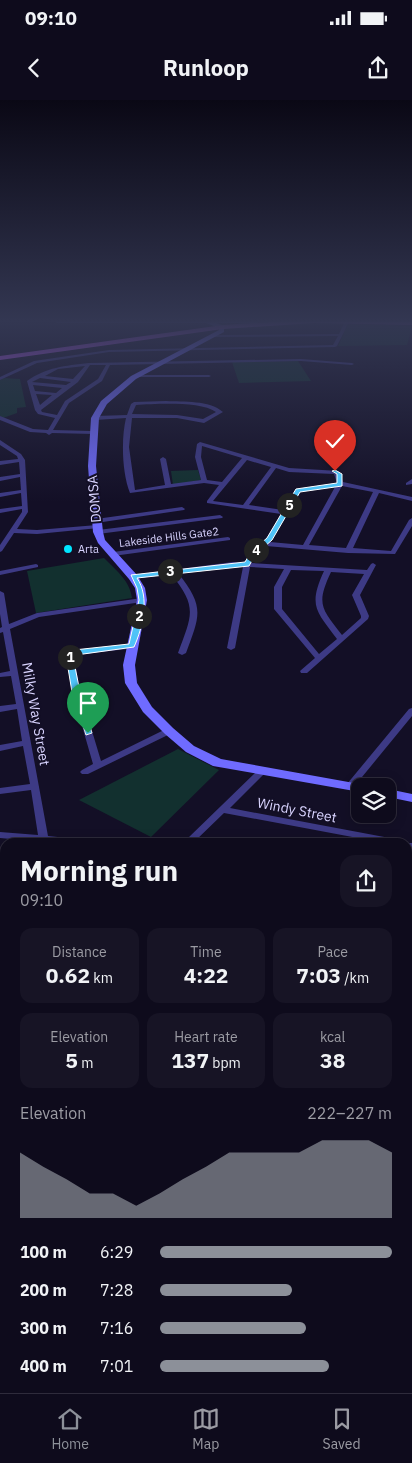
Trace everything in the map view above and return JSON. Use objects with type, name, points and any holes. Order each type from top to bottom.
[{"type":"main road","points":[[95,416],[115,391],[129,381]]},
{"type":"main road","name":"DOMSA","points":[[95,416],[92,433],[92,466],[97,526],[101,541],[133,577],[140,588],[142,600]]},
{"type":"main road","points":[[142,600],[129,664],[131,683],[147,709],[169,731],[190,749],[218,763],[351,786]]},
{"type":"main road","points":[[396,795],[412,798]]},
{"type":"street","points":[[38,410],[55,394],[74,381]]},
{"type":"street","points":[[49,432],[67,402],[98,381]]},
{"type":"street","points":[[57,417],[43,415],[38,410],[30,383],[66,387]]},
{"type":"street","points":[[32,392],[55,394]]},
{"type":"street","points":[[95,416],[122,416],[129,416],[181,416],[204,421],[220,410],[199,404],[134,404],[129,416],[126,453],[132,492],[204,481],[222,484]]},
{"type":"street","points":[[0,418],[32,431],[92,433]]},
{"type":"street","points":[[0,442],[11,449],[22,460],[25,507],[1,550]]},
{"type":"street","points":[[204,481],[198,457],[200,444],[298,472],[337,472],[340,484],[305,547]]},
{"type":"street","points":[[0,450],[11,449]]},
{"type":"street","points":[[246,457],[222,484],[210,502],[284,512]]},
{"type":"street","points":[[163,459],[168,487]]},
{"type":"street","points":[[0,464],[22,460]]},
{"type":"street","points":[[245,508],[275,466]]},
{"type":"street","points":[[0,479],[23,475]]},
{"type":"street","points":[[231,648],[247,564],[253,554],[269,540],[298,490],[340,484],[412,499]]},
{"type":"street","points":[[0,495],[24,491]]},
{"type":"street","points":[[348,551],[377,491]]},
{"type":"street","points":[[0,512],[25,507]]},
{"type":"street","points":[[97,526],[182,509]]},
{"type":"street","points":[[13,530],[37,532],[220,517]]},
{"type":"street","points":[[264,544],[393,553],[412,520]]},
{"type":"street","name":"Lakeside Hills Gate2","points":[[113,554],[228,539]]},
{"type":"street","points":[[133,577],[172,571],[247,564],[328,570],[371,569],[356,595],[365,616],[364,619],[304,671]]},
{"type":"street","points":[[0,573],[36,566]]},
{"type":"street","points":[[289,567],[278,587],[278,609],[319,658]]},
{"type":"street","points":[[328,570],[318,594],[318,608],[341,639]]},
{"type":"street","points":[[172,571],[191,592],[196,612],[182,653]]},
{"type":"street","name":"Milky Way Street","points":[[0,598],[3,630],[15,673],[44,838]]},
{"type":"street","points":[[3,630],[37,615],[142,600]]},
{"type":"street","points":[[98,766],[76,692],[70,656],[74,653],[132,646]]},
{"type":"street","points":[[0,675],[15,673]]},
{"type":"street","points":[[0,709],[21,706]]},
{"type":"street","points":[[362,778],[412,710]]},
{"type":"street","points":[[85,772],[169,731]]},
{"type":"street","points":[[0,748],[27,743]]},
{"type":"street","points":[[193,838],[261,772]]},
{"type":"street","points":[[0,792],[35,786]]},
{"type":"street","name":"Windy Street","points":[[223,810],[374,838]]},
{"type":"street","points":[[0,835],[33,838]]},
{"type":"green space","points":[[0,381],[21,381],[26,407],[17,408],[17,413],[3,418],[0,416]]},
{"type":"green space","points":[[238,381],[299,381],[239,383]]},
{"type":"green space","points":[[198,470],[201,480],[173,485],[171,471]]},
{"type":"green space","points":[[104,558],[118,571],[125,581],[132,598],[36,613],[27,571]]},
{"type":"green space","points":[[178,749],[219,770],[151,837],[79,800]]},
{"type":"place","name":"Arta","points":[[68,549]]},
{"type":"route","points":[[88,733],[76,692],[70,656],[74,653],[132,646],[142,600],[140,588],[133,577],[233,564],[247,564],[256,550],[269,540],[298,490],[340,484],[339,474],[335,471]]}]
